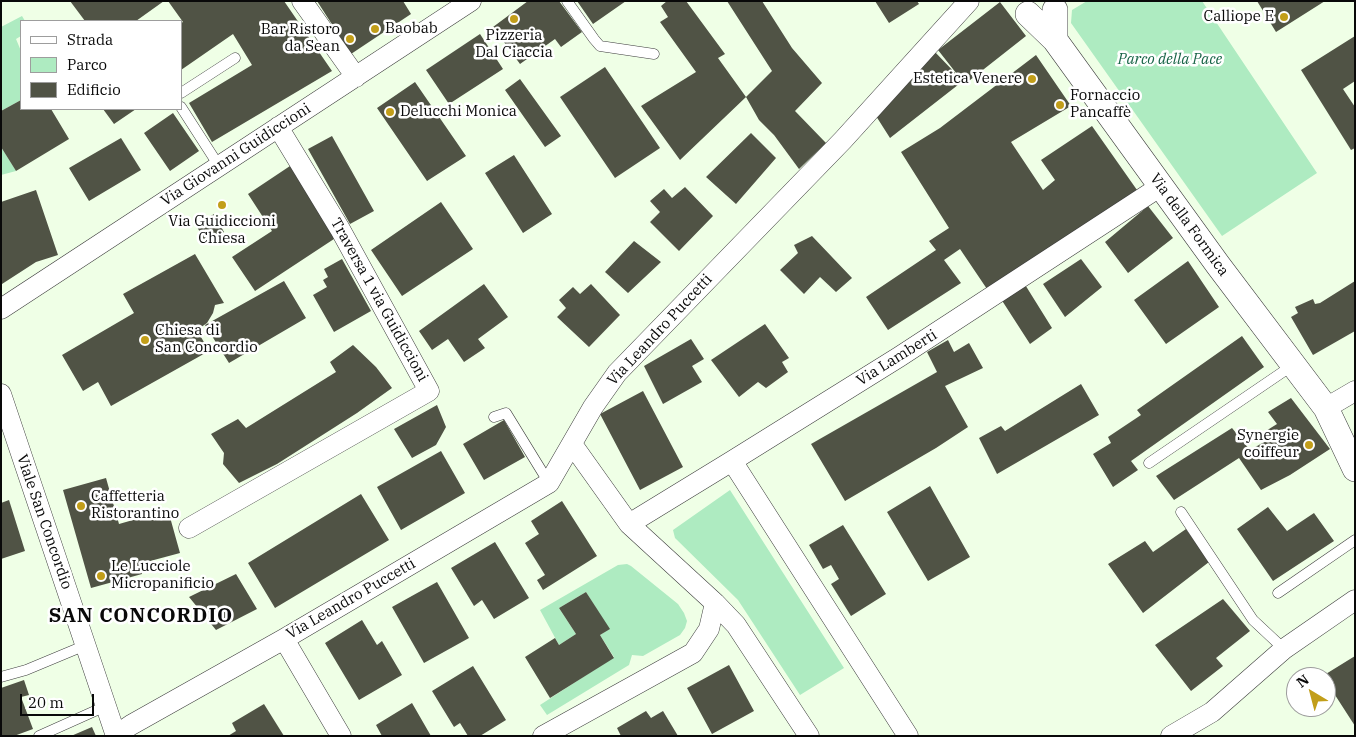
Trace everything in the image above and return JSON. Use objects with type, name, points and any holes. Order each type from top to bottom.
[{"type":"street","points":[[302,1],[356,77]]},
{"type":"street","name":"Via Giovanni Guidiccioni","points":[[1,309],[471,1]]},
{"type":"street","name":"Via Leandro Puccetti","points":[[116,735],[549,483],[593,407],[617,372],[843,140],[969,1]]},
{"type":"street","points":[[1022,7],[1039,16],[1048,14],[1058,6]]},
{"type":"street","points":[[1055,40],[1058,6]]},
{"type":"street","name":"Via della Formica","points":[[1022,7],[1055,40],[1218,265],[1326,408],[1355,469]]},
{"type":"street","name":"Traversa 1 via Guidiccioni","points":[[189,528],[429,391],[340,229],[278,127]]},
{"type":"street","name":"Via Lamberti","points":[[629,524],[899,357],[1161,186]]},
{"type":"street","points":[[1326,408],[1355,391]]},
{"type":"street","name":"Viale San Concordio","points":[[1,394],[116,735]]},
{"type":"street","points":[[572,444],[629,524],[715,603],[736,625],[809,736]]},
{"type":"street","points":[[732,461],[908,736]]},
{"type":"street","points":[[1171,736],[1212,712],[1284,649],[1355,600]]},
{"type":"street","points":[[543,736],[693,653],[709,629],[715,603]]},
{"type":"street","points":[[284,638],[341,736]]},
{"type":"lane","points":[[567,1],[600,46],[654,54]]},
{"type":"lane","points":[[182,92],[235,58]]},
{"type":"lane","points":[[182,109],[219,166]]},
{"type":"lane","points":[[1149,463],[1294,364]]},
{"type":"lane","points":[[494,417],[506,413],[549,483]]},
{"type":"lane","points":[[1181,512],[1253,620],[1284,649]]},
{"type":"lane","points":[[1278,593],[1355,540]]},
{"type":"lane","points":[[1,677],[26,670],[86,645]]},
{"type":"lane","points":[[39,736],[106,706]]},
{"type":"green space","name":"Parco della Pace","points":[[1087,1],[1202,1],[1317,173],[1222,236],[1071,23],[1072,10]]},
{"type":"green space","points":[[22,16],[24,20],[20,20],[20,37],[16,39],[20,49],[20,101],[1,111],[1,27]]},
{"type":"green space","points":[[1,147],[16,171],[1,175]]},
{"type":"green space","points":[[730,490],[844,668],[800,695],[738,600],[675,538],[673,530]]},
{"type":"green space","points":[[627,564],[678,604],[687,621],[685,628],[680,635],[643,656],[632,655],[629,665],[547,715],[540,705],[614,657],[600,635],[609,629],[586,592],[559,608],[576,634],[559,645],[540,610],[618,565]]},
{"type":"building","points":[[70,1],[164,1],[137,20],[84,20]]},
{"type":"building","points":[[168,1],[284,1],[332,71],[212,142],[189,103],[252,65],[233,34],[182,69],[182,20]]},
{"type":"building","points":[[317,1],[403,1],[411,14],[351,54]]},
{"type":"building","points":[[528,1],[559,1],[582,32],[561,47],[555,39],[520,64],[493,27]]},
{"type":"building","points":[[577,1],[626,1],[593,24]]},
{"type":"building","points":[[667,1],[686,1],[725,54],[718,58],[746,97],[680,160],[641,106],[696,72],[660,22],[668,17],[661,6]]},
{"type":"building","points":[[727,1],[762,1],[792,48],[822,83],[795,111],[826,143],[799,169],[774,135],[759,120],[746,97],[772,71]]},
{"type":"building","points":[[875,1],[917,1],[919,4],[889,23]]},
{"type":"building","name":"Calliope E","points":[[1257,1],[1325,1],[1276,32]]},
{"type":"building","points":[[1000,2],[1026,36],[965,84],[963,81],[890,138],[876,116],[934,51],[960,78],[938,50]]},
{"type":"building","points":[[480,34],[503,69],[449,104],[426,70]]},
{"type":"building","points":[[1355,36],[1355,81],[1343,89],[1355,107],[1355,148],[1351,150],[1301,70]]},
{"type":"building","points":[[1036,55],[1071,106],[1011,142],[1043,190],[1055,180],[1041,160],[1092,126],[1137,190],[987,289],[960,249],[944,260],[961,283],[888,330],[866,297],[936,250],[929,241],[949,228],[901,152],[940,128]]},
{"type":"building","points":[[605,67],[660,148],[615,178],[560,97]]},
{"type":"building","points":[[520,79],[561,136],[545,147],[505,90]]},
{"type":"building","points":[[415,82],[466,156],[427,181],[377,108]]},
{"type":"building","points":[[20,101],[20,110],[52,110],[69,139],[16,171],[1,147],[1,111]]},
{"type":"building","points":[[104,110],[135,110],[114,124]]},
{"type":"building","points":[[173,113],[199,151],[170,171],[144,133]]},
{"type":"building","points":[[751,133],[776,158],[736,204],[706,177]]},
{"type":"building","points":[[332,136],[374,211],[350,224],[308,149]]},
{"type":"building","points":[[121,138],[141,170],[89,201],[69,168]]},
{"type":"building","points":[[514,155],[552,214],[523,233],[485,173]]},
{"type":"building","points":[[290,166],[337,237],[255,291],[232,257],[272,231],[248,194]]},
{"type":"building","points":[[685,187],[713,216],[679,251],[650,222],[660,212],[650,201],[664,189],[672,198]]},
{"type":"building","points":[[36,190],[58,255],[36,262],[2,284],[1,202]]},
{"type":"building","points":[[441,202],[473,249],[402,296],[371,250]]},
{"type":"building","points":[[1148,206],[1173,238],[1128,273],[1105,242]]},
{"type":"building","points":[[214,214],[224,232],[206,243],[196,225]]},
{"type":"building","points":[[812,236],[852,278],[836,292],[820,277],[804,294],[780,270],[798,253],[794,245]]},
{"type":"building","points":[[634,241],[661,262],[628,293],[605,272]]},
{"type":"building","name":"Chiesa di San Concordio","points":[[195,254],[224,303],[215,305],[207,323],[197,330],[209,351],[111,406],[98,382],[83,391],[62,355],[134,313],[123,294]]},
{"type":"building","points":[[342,259],[371,311],[334,332],[313,295],[327,287],[323,280],[328,277],[324,269]]},
{"type":"building","points":[[1081,259],[1102,287],[1065,317],[1043,284]]},
{"type":"building","points":[[1188,261],[1219,307],[1166,344],[1134,300]]},
{"type":"building","points":[[284,281],[306,318],[229,363],[205,325]]},
{"type":"building","points":[[1355,281],[1355,331],[1313,355],[1291,317],[1298,313],[1295,307],[1313,299],[1315,304],[1320,303]]},
{"type":"building","points":[[1024,283],[1052,328],[1030,344],[1001,299]]},
{"type":"building","points":[[484,284],[508,317],[478,339],[485,348],[464,362],[448,339],[432,350],[419,331]]},
{"type":"building","points":[[591,284],[620,315],[589,347],[557,317],[566,308],[559,300],[573,287],[580,294]]},
{"type":"building","points":[[765,324],[789,358],[782,362],[788,372],[766,388],[758,382],[739,397],[711,360]]},
{"type":"building","points":[[1242,336],[1264,367],[1131,461],[1138,470],[1113,487],[1093,454],[1111,443],[1108,437],[1141,415],[1137,410]]},
{"type":"building","points":[[691,339],[704,359],[692,366],[702,382],[663,404],[644,366]]},
{"type":"building","points":[[948,340],[954,352],[969,343],[983,368],[945,386],[968,427],[845,501],[811,444],[937,372],[927,352]]},
{"type":"building","points":[[353,345],[376,367],[392,388],[357,413],[277,464],[239,483],[223,464],[224,453],[211,434],[238,419],[246,428],[336,372],[330,362]]},
{"type":"building","points":[[1081,384],[1099,415],[997,474],[979,438],[1001,426],[1005,431]]},
{"type":"building","points":[[643,391],[683,467],[640,490],[600,414]]},
{"type":"building","points":[[1291,398],[1330,449],[1290,475],[1261,490],[1239,458],[1174,500],[1156,476],[1232,428],[1250,450],[1266,441],[1261,434],[1277,424],[1268,412]]},
{"type":"building","points":[[437,405],[446,427],[436,445],[412,458],[394,429]]},
{"type":"building","points":[[504,420],[525,457],[484,480],[463,444]]},
{"type":"building","points":[[441,451],[465,493],[401,530],[377,487]]},
{"type":"building","points":[[106,478],[119,524],[168,510],[180,553],[139,564],[142,574],[91,588],[63,490]]},
{"type":"building","points":[[930,486],[970,557],[928,581],[887,512]]},
{"type":"building","points":[[361,494],[389,540],[275,608],[248,563]]},
{"type":"building","points":[[9,500],[25,551],[1,559],[1,503]]},
{"type":"building","points":[[562,501],[597,556],[543,590],[537,580],[545,575],[525,543],[539,534],[531,521]]},
{"type":"building","points":[[1268,507],[1287,531],[1314,513],[1334,541],[1273,581],[1237,529]]},
{"type":"building","points":[[843,525],[886,594],[851,616],[831,584],[839,579],[831,565],[823,569],[809,545]]},
{"type":"building","points":[[1186,529],[1209,562],[1143,613],[1108,564],[1145,541],[1153,552]]},
{"type":"building","points":[[495,542],[529,598],[494,619],[482,600],[474,606],[451,568]]},
{"type":"building","points":[[236,574],[257,609],[216,630],[189,597]]},
{"type":"building","points":[[437,582],[469,638],[424,663],[392,607]]},
{"type":"building","points":[[586,592],[610,629],[600,635],[614,658],[550,698],[525,657],[555,638],[559,645],[576,634],[559,608]]},
{"type":"building","points":[[1223,599],[1250,631],[1216,658],[1223,666],[1191,691],[1155,645]]},
{"type":"building","points":[[362,620],[377,645],[382,641],[402,675],[359,700],[325,643]]},
{"type":"building","points":[[1355,656],[1355,726],[1336,697],[1336,668]]},
{"type":"building","points":[[729,665],[754,711],[712,734],[687,688]]},
{"type":"building","points":[[473,666],[506,720],[480,736],[468,736],[460,723],[454,727],[432,691]]},
{"type":"building","points":[[24,680],[29,695],[21,697],[33,729],[14,736],[1,736],[1,688]]},
{"type":"building","points":[[412,703],[431,736],[382,736],[376,725]]},
{"type":"building","points":[[264,704],[284,736],[228,736],[236,731],[232,723]]},
{"type":"building","points":[[646,711],[651,718],[663,711],[678,736],[621,736],[617,728]]},
{"type":"building","points":[[92,727],[96,736],[71,736]]},
{"type":"place","name":"Calliope E","points":[[1284,17]]},
{"type":"place","name":"Pizzeria Dal Ciaccia","points":[[514,19]]},
{"type":"place","name":"Baobab","points":[[375,29]]},
{"type":"place","name":"Bar Ristoro da Sean","points":[[350,39]]},
{"type":"place","name":"Estetica Venere","points":[[1032,79]]},
{"type":"place","name":"Fornaccio Pancaffè","points":[[1060,105]]},
{"type":"place","name":"Delucchi Monica","points":[[390,112]]},
{"type":"place","name":"Via Guidiccioni Chiesa","points":[[222,205]]},
{"type":"place","name":"Chiesa di San Concordio","points":[[145,340]]},
{"type":"place","name":"Synergie coiffeur","points":[[1309,445]]},
{"type":"place","name":"Caffetteria Ristorantino","points":[[81,506]]},
{"type":"place","name":"Le Lucciole Micropanificio","points":[[101,576]]},
{"type":"district","name":"SAN CONCORDIO","points":[[141,616]]}]
